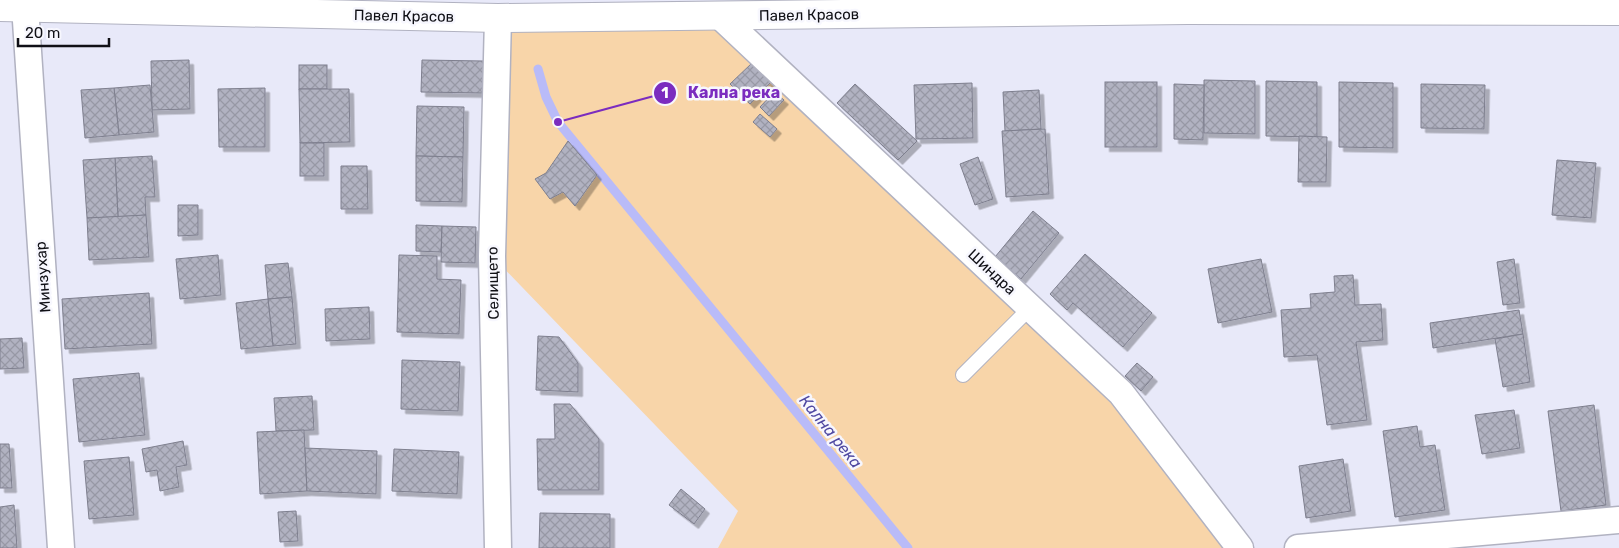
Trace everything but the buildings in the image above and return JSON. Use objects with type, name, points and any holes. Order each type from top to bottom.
[{"type":"street","name":"Павел Красов","points":[[12,7],[494,9],[720,16],[1188,5],[1370,5],[1619,11]]},
{"type":"street","name":"Минзухар","points":[[12,7],[61,548]]},
{"type":"street","name":"Селището","points":[[494,9],[492,256],[498,548]]},
{"type":"street","name":"Шиндра","points":[[720,16],[1121,393],[1240,548]]},
{"type":"street","points":[[1298,548],[1619,520]]},
{"type":"lane","points":[[963,375],[1030,308]]},
{"type":"shaded area","points":[[720,16],[1121,393],[1240,548],[718,548],[738,511],[492,256],[498,18]]},
{"type":"waterway","name":"Кална река","points":[[538,69],[546,97],[558,122],[908,548]]},
{"type":"place","name":"Кална река","points":[[558,122]]}]
